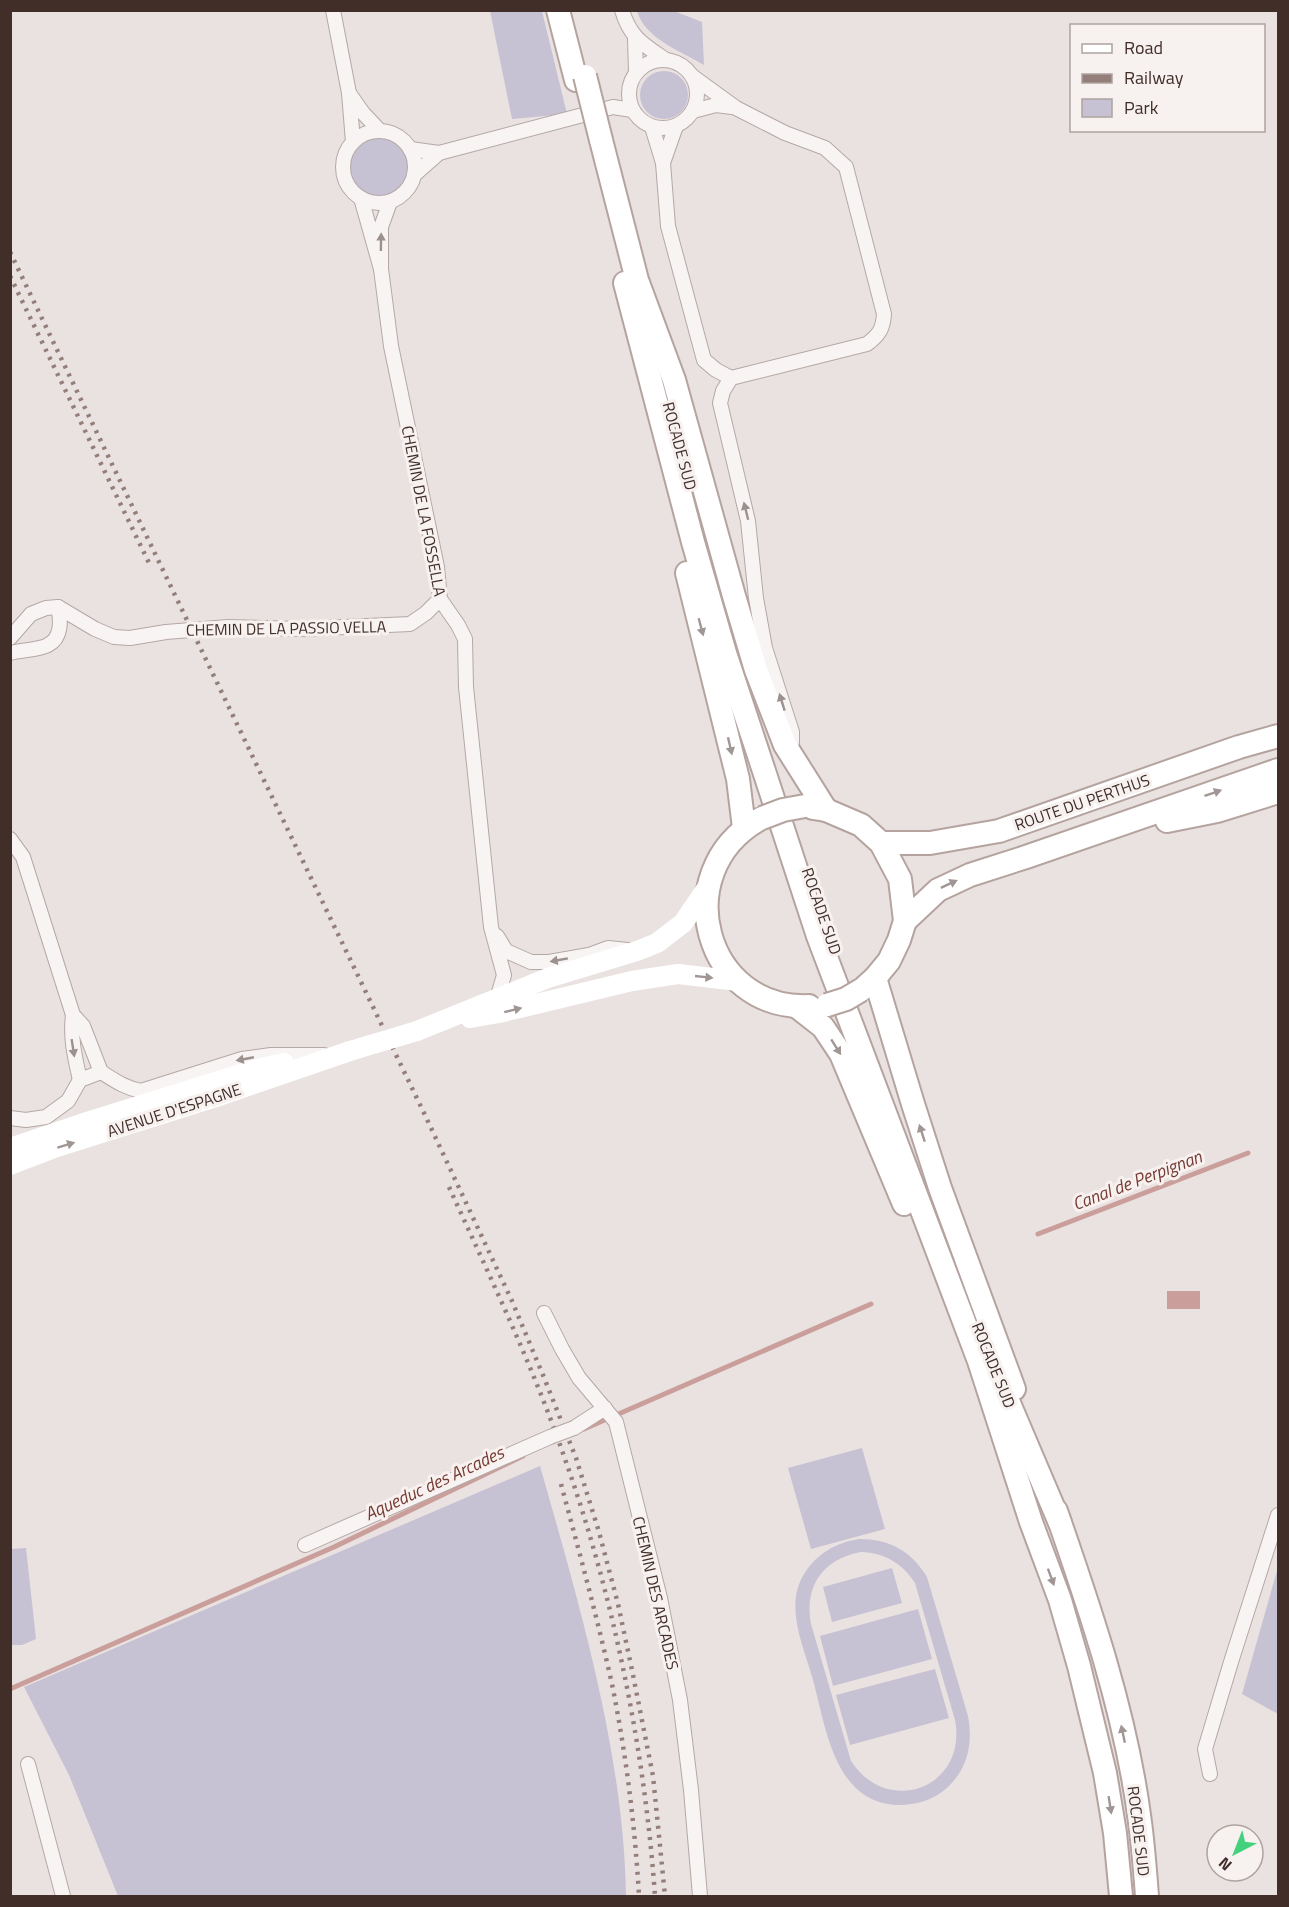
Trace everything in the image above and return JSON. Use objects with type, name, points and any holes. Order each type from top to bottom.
[{"type":"main road","points":[[558,10],[581,78]]},
{"type":"main road","points":[[568,10],[596,142],[632,282],[674,380],[756,670],[785,745],[816,808]]},
{"type":"main road","points":[[632,282],[638,365],[679,543],[738,779],[753,823]]},
{"type":"main road","name":"ROCADE SUD","points":[[632,282],[693,542],[725,653],[818,936],[979,1361],[1031,1522]]},
{"type":"main road","name":"ROCADE SUD","points":[[632,282],[735,649],[824,920],[990,1358],[1060,1523]]},
{"type":"main road","name":"ROUTE DU PERTHUS","points":[[881,843],[930,843],[999,831],[1239,747],[1278,736]]},
{"type":"main road","name":"ROUTE DU PERTHUS","points":[[905,921],[938,890],[970,874],[1278,770]]},
{"type":"main road","points":[[1074,840],[1216,811],[1278,792]]},
{"type":"main road","points":[[816,808],[861,825],[881,843],[900,879],[905,921],[889,961],[868,984],[846,999],[827,1005],[796,1006],[768,1000],[731,974],[711,940],[706,915],[707,888],[717,860],[753,823],[783,810],[816,808]]},
{"type":"main road","name":"AVENUE D'ESPAGNE","points":[[426,1028],[548,978],[657,943],[683,923],[707,888]]},
{"type":"main road","name":"AVENUE D'ESPAGNE","points":[[10,1164],[216,1097],[337,1054],[426,1028],[643,979],[678,975],[738,981]]},
{"type":"main road","name":"ROCADE SUD","points":[[868,984],[1001,1352],[1089,1608],[1116,1700],[1139,1815],[1147,1896]]},
{"type":"main road","name":"ROCADE SUD","points":[[796,1006],[823,1027],[841,1054],[909,1216],[1060,1600],[1093,1719],[1105,1773],[1121,1896]]},
{"type":"main road","name":"AVENUE D'ESPAGNE","points":[[10,1148],[257,1069],[337,1054]]},
{"type":"street","points":[[333,10],[349,93],[353,142]]},
{"type":"street","points":[[622,10],[625,22],[635,39],[666,60],[685,68],[692,76],[736,108],[785,133],[825,148],[846,167],[884,314],[883,325],[878,336],[867,344],[731,378],[704,360],[668,225],[663,163],[652,127]]},
{"type":"street","points":[[635,39],[636,72]]},
{"type":"street","points":[[613,107],[628,90],[636,72],[644,65],[666,60]]},
{"type":"street","points":[[628,90],[632,110],[637,117],[652,127],[676,126],[686,120],[696,102],[697,93],[692,76]]},
{"type":"street","points":[[349,93],[380,131]]},
{"type":"street","points":[[693,111],[716,105],[736,108]]},
{"type":"street","points":[[410,149],[439,153],[613,107],[632,110]]},
{"type":"street","points":[[663,163],[676,126]]},
{"type":"street","points":[[380,131],[392,133],[403,139],[414,157],[416,166],[406,192],[390,202],[370,202],[361,198],[346,183],[343,161],[353,142],[370,132],[380,131]]},
{"type":"street","points":[[414,175],[439,153]]},
{"type":"street","name":"CHEMIN DE LA FOSSELLA","points":[[361,198],[381,269],[392,346],[436,567],[440,599],[458,624],[465,639],[466,687],[491,927],[504,975],[497,999]]},
{"type":"street","name":"CHEMIN DE LA FOSSELLA","points":[[381,269],[381,227],[390,202]]},
{"type":"street","points":[[731,378],[723,391],[720,403],[748,520],[756,598],[765,648],[792,732],[793,759]]},
{"type":"street","name":"CHEMIN DE LA PASSIO VELLA","points":[[58,607],[94,629],[114,637],[130,638],[174,631],[228,627],[301,629],[410,624],[431,609],[440,599]]},
{"type":"street","points":[[10,638],[31,614],[46,608],[58,607],[60,628],[56,637],[48,645],[10,653]]},
{"type":"street","points":[[10,839],[23,857],[73,1015],[72,1047],[80,1080]]},
{"type":"street","name":"CHEMIN DE LA FOSSELLA","points":[[491,927],[506,951],[531,962],[549,962],[608,948],[637,951]]},
{"type":"street","points":[[10,1118],[26,1120],[46,1117],[68,1101],[80,1080],[101,1072],[83,1026],[73,1015]]},
{"type":"street","name":"AVENUE D'ESPAGNE","points":[[101,1072],[120,1084],[141,1091],[242,1059],[271,1055],[337,1054]]},
{"type":"street","name":"CHEMIN DES ARCADES","points":[[544,1313],[579,1378],[616,1422],[660,1598],[680,1700],[691,1790],[700,1896]]},
{"type":"street","points":[[305,1545],[574,1428],[605,1408]]},
{"type":"street","points":[[1210,1774],[1205,1749],[1278,1515]]},
{"type":"street","points":[[28,1764],[63,1896]]},
{"type":"green space","points":[[490,11],[542,11],[567,114],[512,119]]},
{"type":"green space","points":[[637,11],[674,11],[702,22],[704,65],[656,37],[641,21]]},
{"type":"green space","points":[[659,71],[669,71],[681,78],[688,90],[688,100],[681,112],[669,119],[659,119],[644,108],[640,100],[640,90],[651,75]]},
{"type":"green space","points":[[379,131],[399,137],[409,147],[415,167],[409,187],[399,197],[379,203],[359,197],[349,187],[343,167],[349,147],[359,137]]},
{"type":"green space","points":[[862,1448],[885,1529],[811,1549],[788,1468]]},
{"type":"green space","points":[[540,1466],[584,1625],[608,1734],[623,1842],[626,1896],[118,1896],[69,1775],[24,1687]]},
{"type":"green space","points":[[859,1539],[890,1544],[907,1554],[921,1568],[927,1577],[968,1716],[969,1745],[960,1772],[943,1792],[918,1803],[898,1805],[877,1801],[860,1791],[846,1777],[829,1740],[799,1634],[795,1610],[798,1587],[802,1577],[822,1554],[849,1541]],"holes":[[[861,1552],[892,1560],[915,1583],[955,1720],[956,1743],[949,1763],[938,1777],[922,1787],[904,1791],[885,1788],[867,1778],[851,1761],[811,1624],[811,1598],[819,1576],[836,1561]]]},
{"type":"green space","points":[[26,1548],[36,1639],[22,1645],[11,1645],[11,1549]]},
{"type":"green space","points":[[1278,1567],[1278,1714],[1242,1694]]},
{"type":"green space","points":[[892,1568],[902,1603],[832,1622],[823,1587]]},
{"type":"green space","points":[[918,1609],[932,1659],[833,1686],[820,1636]]},
{"type":"green space","points":[[935,1669],[949,1718],[850,1745],[836,1695]]},
{"type":"shaded area","points":[[1167,1291],[1200,1291],[1200,1309],[1167,1309]]},
{"type":"waterway","name":"Canal de Perpignan","points":[[1038,1234],[1248,1153]]},
{"type":"waterway","name":"Aqueduc des Arcades","points":[[584,1429],[871,1304]]},
{"type":"waterway","name":"Aqueduc des Arcades","points":[[10,1689],[334,1547],[523,1456]]},
{"type":"railway","points":[[10,252],[424,1113],[512,1301],[545,1380],[576,1458],[618,1604],[653,1776],[665,1896]]},
{"type":"railway","points":[[10,276],[151,567]]},
{"type":"railway","points":[[449,1187],[540,1392],[566,1462],[599,1567],[613,1621],[635,1732],[644,1787],[655,1896]]},
{"type":"railway","points":[[561,1484],[617,1710],[629,1790],[639,1896]]}]
